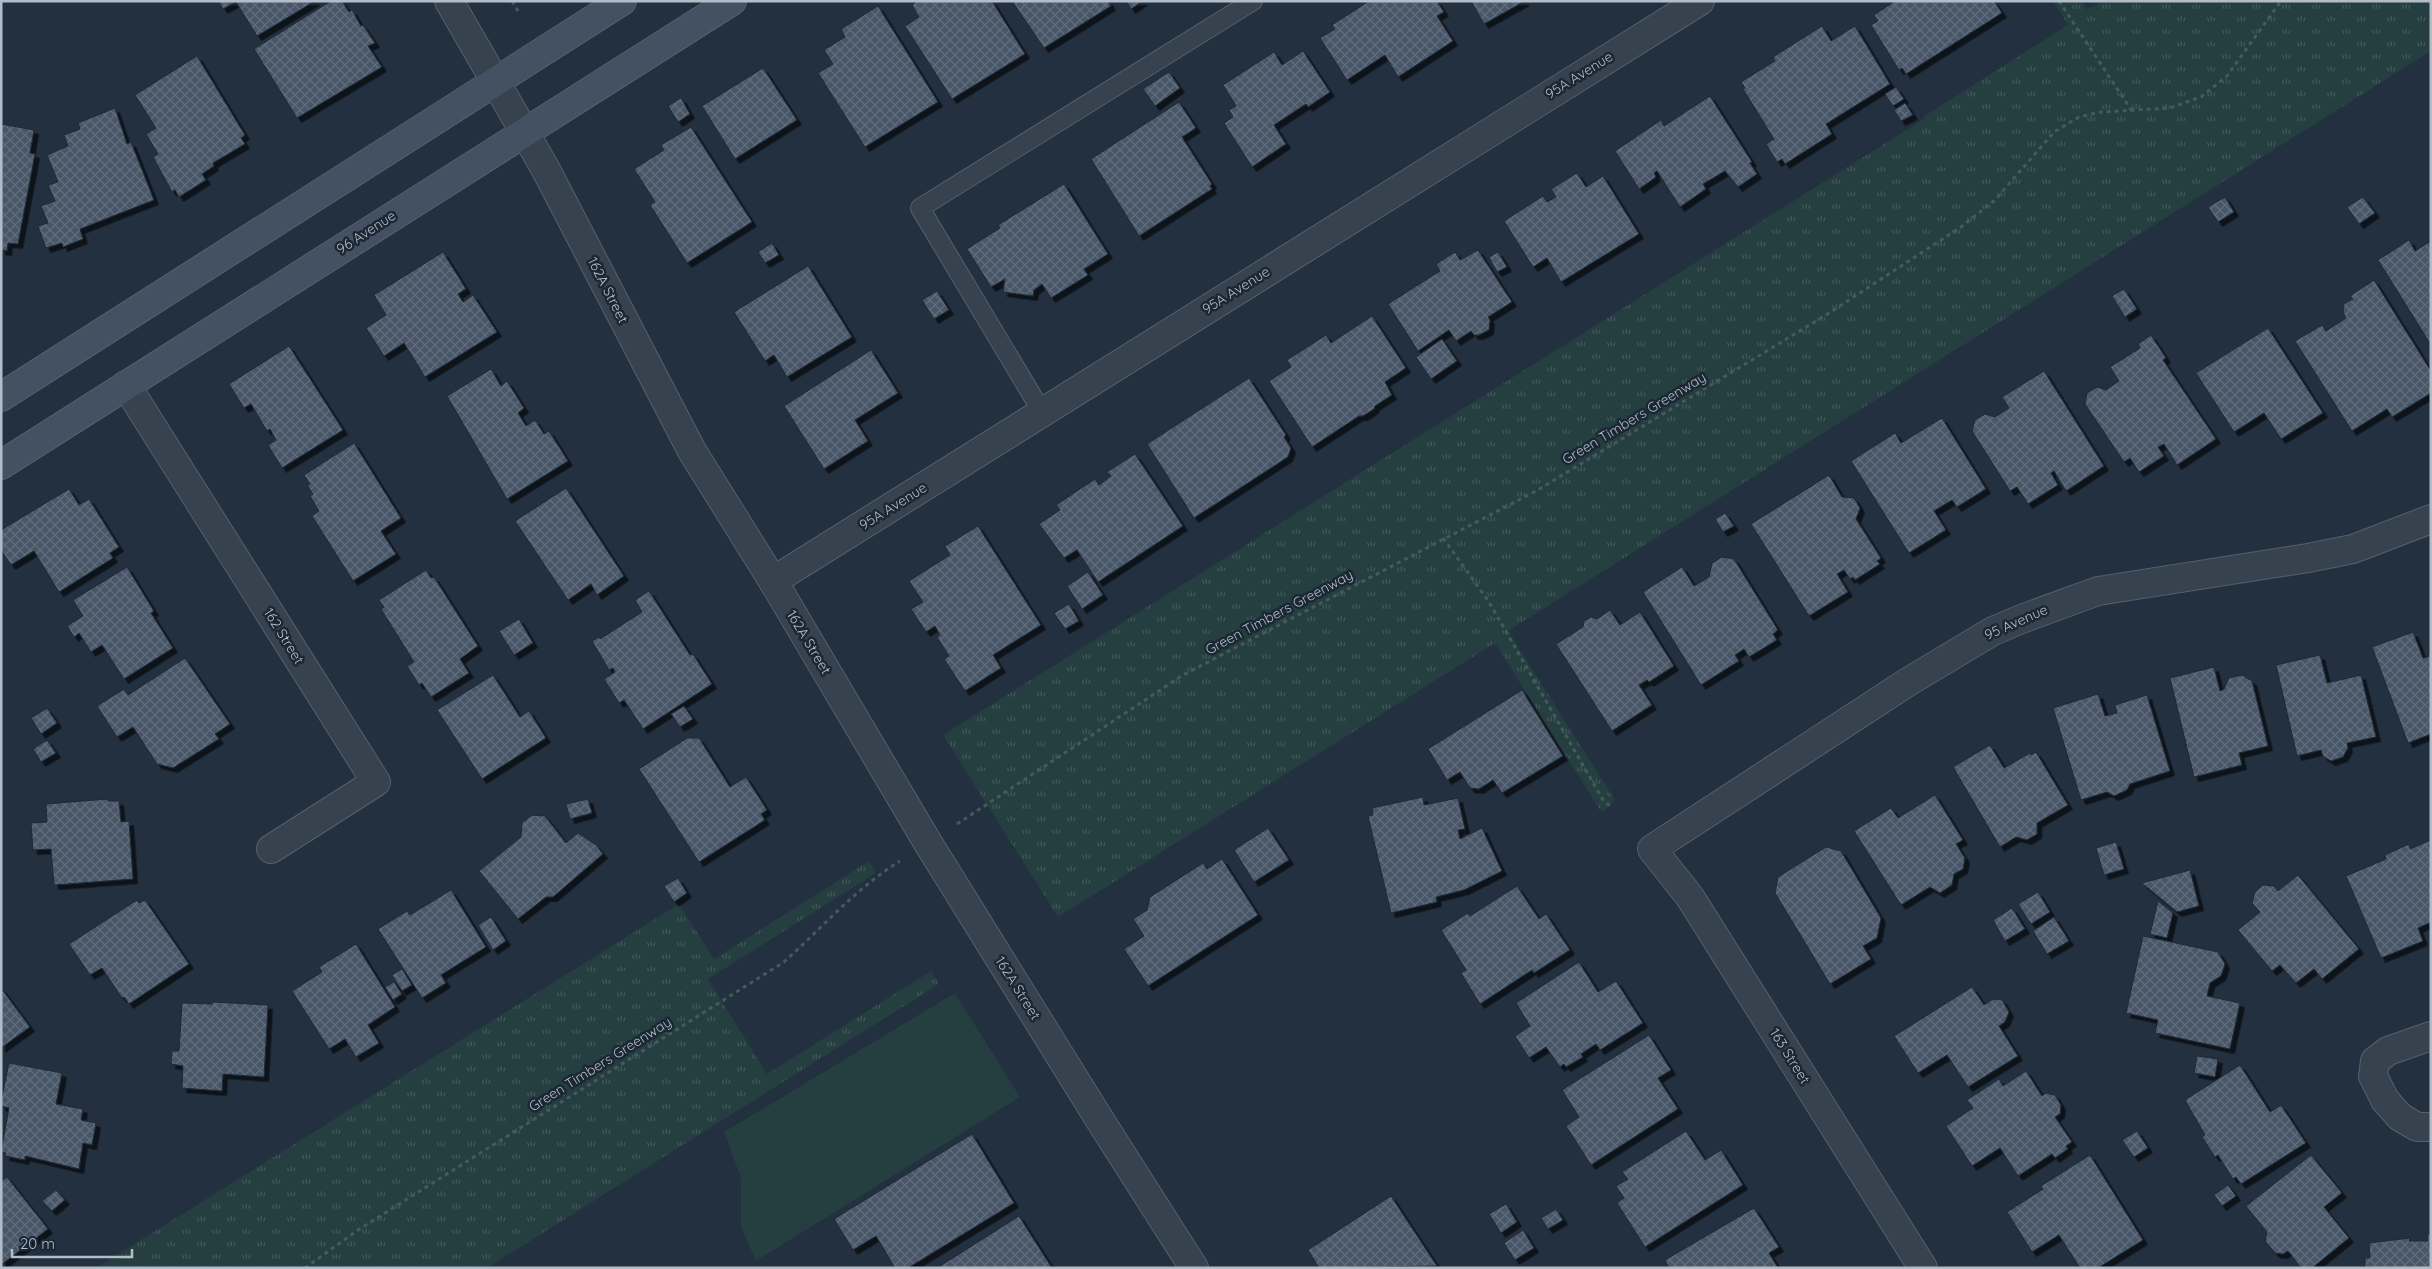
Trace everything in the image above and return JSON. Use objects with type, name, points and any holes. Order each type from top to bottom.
[{"type":"main road","points":[[1,397],[622,1]]},
{"type":"main road","name":"96 Avenue","points":[[1,465],[732,1]]},
{"type":"street","name":"162A Street","points":[[449,1],[545,168],[664,400],[697,460],[773,582],[928,843],[1194,1268]]},
{"type":"street","name":"95A Avenue","points":[[773,582],[1700,1]]},
{"type":"street","name":"162 Street","points":[[126,386],[376,782],[272,849]]},
{"type":"street","name":"95 Avenue","points":[[1652,849],[1908,682],[1993,631],[2098,591],[2308,558],[2353,549],[2431,519]]},
{"type":"street","name":"163 Street","points":[[1652,849],[1690,897],[1923,1268]]},
{"type":"street","points":[[2431,1036],[2388,1051],[2375,1061],[2373,1076],[2385,1100],[2400,1117],[2417,1127],[2431,1127]]},
{"type":"lane","points":[[1042,412],[920,208],[1253,1]]},
{"type":"path","points":[[512,1],[518,11]]},
{"type":"path","points":[[2059,1],[2132,111]]},
{"type":"path","name":"Green Timbers Greenway","points":[[956,825],[1183,675],[1544,486],[1826,315],[1961,226],[1995,200],[2054,132],[2079,117],[2101,112],[2170,108],[2201,97],[2227,76],[2281,1]]},
{"type":"path","points":[[1443,538],[1489,602],[1603,800],[1610,807]]},
{"type":"path","name":"Green Timbers Greenway","points":[[305,1268],[358,1230],[784,962],[815,935],[849,899],[895,864]]},
{"type":"green space","points":[[2053,1],[2082,1],[2087,10],[2101,1],[2431,1],[2431,51],[1508,631],[1615,800],[1602,813],[1495,643],[1058,917],[943,735],[1924,119],[1923,117],[2068,25]]},
{"type":"green space","points":[[869,861],[876,873],[708,979],[767,1074],[931,971],[939,984],[487,1268],[96,1268],[679,904],[714,959]]},
{"type":"green space","points":[[955,993],[1020,1097],[756,1261],[741,1227],[741,1178],[724,1132]]},
{"type":"building","points":[[218,1],[315,1],[257,36],[236,2],[223,9]]},
{"type":"building","points":[[331,1],[342,1],[349,12],[352,10],[361,26],[363,25],[375,43],[368,46],[382,67],[297,118],[254,49]]},
{"type":"building","points":[[917,1],[992,1],[1025,54],[952,99],[905,26],[919,17],[912,5]]},
{"type":"building","points":[[1012,1],[1108,1],[1111,6],[1044,48]]},
{"type":"building","points":[[1126,1],[1143,1],[1131,9]]},
{"type":"building","points":[[1369,1],[1437,1],[1444,12],[1437,16],[1453,41],[1398,77],[1385,55],[1347,80],[1320,38],[1335,29],[1332,25]]},
{"type":"building","points":[[1471,1],[1525,1],[1484,24]]},
{"type":"building","points":[[1895,1],[1994,1],[2002,13],[1906,74],[1902,68],[1899,70],[1871,25],[1878,21],[1874,15]]},
{"type":"building","points":[[878,6],[938,102],[865,147],[818,73],[833,64],[824,50],[845,37],[841,29]]},
{"type":"building","points":[[1822,26],[1831,41],[1855,26],[1890,84],[1826,124],[1832,134],[1785,164],[1782,159],[1777,162],[1766,144],[1774,139],[1743,89],[1745,88],[1741,82],[1775,61],[1773,57]]},
{"type":"building","points":[[1303,51],[1330,92],[1308,107],[1306,104],[1274,125],[1286,144],[1252,167],[1224,123],[1233,117],[1229,110],[1236,106],[1223,85],[1274,52],[1282,65]]},
{"type":"building","points":[[197,56],[245,135],[241,138],[245,144],[213,163],[214,166],[202,174],[206,180],[179,197],[175,190],[172,192],[153,157],[158,154],[146,134],[156,128],[135,95]]},
{"type":"building","points":[[763,68],[797,120],[735,159],[702,106]]},
{"type":"building","points":[[1169,72],[1180,88],[1155,106],[1143,89]]},
{"type":"building","points":[[1896,87],[1904,99],[1893,106],[1885,94]]},
{"type":"building","points":[[1710,96],[1752,162],[1750,163],[1757,174],[1738,187],[1725,171],[1703,184],[1706,189],[1680,207],[1657,171],[1654,173],[1656,177],[1639,189],[1615,151],[1661,120],[1664,126]]},
{"type":"building","points":[[681,98],[690,114],[678,122],[668,106]]},
{"type":"building","points":[[1179,102],[1196,128],[1182,137],[1212,184],[1210,186],[1212,189],[1139,236],[1091,159]]},
{"type":"building","points":[[1905,103],[1913,115],[1901,121],[1894,110]]},
{"type":"building","points":[[115,108],[127,144],[131,142],[154,200],[80,229],[83,239],[63,247],[62,243],[46,248],[38,226],[48,223],[41,206],[55,201],[48,185],[58,182],[47,155],[68,146],[64,135],[80,129],[78,123]]},
{"type":"building","points":[[1,124],[34,130],[30,153],[35,154],[18,244],[8,243],[7,251],[1,250]]},
{"type":"building","points":[[691,127],[752,222],[687,263],[650,205],[655,202],[634,169],[664,150],[661,145]]},
{"type":"building","points":[[1577,173],[1586,187],[1603,176],[1639,234],[1561,282],[1547,258],[1533,267],[1504,221],[1543,196],[1547,202],[1556,197],[1551,189]]},
{"type":"building","points":[[1064,184],[1108,254],[1084,269],[1088,275],[1051,298],[1042,284],[1034,290],[1033,296],[1003,292],[1005,279],[991,287],[967,249],[1000,228],[998,225]]},
{"type":"building","points":[[2225,197],[2234,212],[2218,222],[2208,207]]},
{"type":"building","points":[[2363,197],[2375,213],[2359,224],[2347,207]]},
{"type":"building","points":[[2409,240],[2415,251],[2431,241],[2431,345],[2378,260]]},
{"type":"building","points":[[772,243],[779,255],[765,263],[758,252]]},
{"type":"building","points":[[1478,250],[1512,302],[1488,317],[1490,320],[1489,330],[1479,335],[1474,335],[1471,331],[1456,341],[1449,330],[1418,351],[1388,304],[1440,271],[1436,264],[1455,252],[1460,260]]},
{"type":"building","points":[[443,252],[466,289],[458,294],[463,302],[473,295],[497,332],[425,377],[404,343],[384,356],[366,328],[386,315],[374,295]]},
{"type":"building","points":[[1498,252],[1507,267],[1497,272],[1489,257]]},
{"type":"building","points":[[808,266],[852,337],[787,377],[774,355],[765,361],[734,312]]},
{"type":"building","points":[[2374,280],[2431,371],[2431,393],[2392,417],[2387,409],[2352,431],[2295,341],[2322,325],[2326,331],[2346,318],[2343,312],[2344,304],[2353,299],[2350,296]]},
{"type":"building","points":[[2124,289],[2137,309],[2125,317],[2112,296]]},
{"type":"building","points":[[937,291],[949,310],[934,319],[922,300]]},
{"type":"building","points":[[1372,316],[1406,368],[1385,382],[1392,395],[1375,406],[1374,409],[1363,416],[1359,416],[1312,447],[1269,381],[1291,367],[1287,360],[1326,335],[1331,343]]},
{"type":"building","points":[[2268,328],[2323,413],[2281,439],[2264,413],[2234,432],[2196,373]]},
{"type":"building","points":[[2151,335],[2166,358],[2163,360],[2216,439],[2177,465],[2164,444],[2158,447],[2164,456],[2139,472],[2130,458],[2124,462],[2085,404],[2087,393],[2097,387],[2106,390],[2119,381],[2110,367],[2140,348],[2138,344]]},
{"type":"building","points":[[1442,339],[1457,361],[1431,379],[1416,357]]},
{"type":"building","points":[[289,346],[343,430],[282,468],[268,445],[276,440],[270,429],[267,431],[251,404],[244,408],[229,384]]},
{"type":"building","points":[[871,350],[898,393],[855,420],[868,441],[824,469],[784,406]]},
{"type":"building","points":[[491,369],[501,386],[507,381],[524,408],[518,413],[526,426],[535,420],[544,434],[549,431],[568,461],[507,499],[447,396]]},
{"type":"building","points":[[2044,371],[2104,466],[2066,491],[2054,471],[2051,473],[2058,485],[2028,504],[2017,487],[2010,491],[1972,431],[1975,420],[1985,414],[1995,417],[2009,408],[2002,397]]},
{"type":"building","points":[[1249,378],[1286,435],[1284,437],[1291,448],[1288,457],[1194,518],[1147,444]]},
{"type":"building","points":[[1942,418],[1986,489],[1957,507],[1952,500],[1934,511],[1946,530],[1909,553],[1851,461],[1895,433],[1901,443]]},
{"type":"building","points":[[354,443],[401,518],[381,531],[396,554],[353,581],[312,516],[319,511],[310,496],[313,494],[307,485],[310,484],[304,475]]},
{"type":"building","points":[[1135,454],[1183,526],[1098,582],[1077,550],[1064,558],[1039,524],[1060,510],[1056,505],[1095,479],[1099,485],[1111,476],[1107,472]]},
{"type":"building","points":[[1829,475],[1842,497],[1854,498],[1860,508],[1856,519],[1881,558],[1877,561],[1880,564],[1855,580],[1853,577],[1850,579],[1844,570],[1837,574],[1848,592],[1809,616],[1751,524]]},
{"type":"building","points":[[566,488],[624,576],[597,595],[591,584],[568,600],[515,521]]},
{"type":"building","points":[[69,489],[79,505],[89,499],[119,547],[110,553],[113,558],[59,592],[34,551],[11,565],[1,550],[1,530]]},
{"type":"building","points":[[1725,513],[1734,526],[1723,532],[1715,519]]},
{"type":"building","points":[[978,526],[1041,625],[993,655],[1001,668],[965,691],[944,659],[949,656],[937,637],[940,635],[935,626],[926,632],[911,609],[923,602],[909,581],[950,555],[945,546]]},
{"type":"building","points":[[1722,557],[1734,559],[1778,630],[1773,634],[1777,640],[1749,657],[1744,649],[1735,655],[1739,661],[1701,685],[1643,592],[1682,567],[1694,586],[1709,577],[1712,563]]},
{"type":"building","points":[[127,567],[154,611],[151,613],[173,648],[124,679],[102,645],[91,652],[79,633],[74,637],[67,626],[83,616],[73,600]]},
{"type":"building","points":[[426,570],[431,578],[434,577],[478,646],[460,659],[469,673],[431,697],[422,683],[419,685],[407,666],[414,662],[381,609],[384,607],[379,600]]},
{"type":"building","points":[[1088,572],[1103,595],[1082,609],[1067,586]]},
{"type":"building","points":[[649,591],[690,655],[693,654],[712,684],[643,729],[624,700],[619,703],[604,679],[615,672],[613,668],[609,670],[592,641],[599,637],[600,639],[642,612],[635,600]]},
{"type":"building","points":[[1069,604],[1079,621],[1065,629],[1054,613]]},
{"type":"building","points":[[1610,610],[1620,625],[1640,612],[1674,666],[1649,682],[1647,680],[1639,685],[1652,705],[1612,731],[1556,644],[1583,627],[1584,621],[1591,617],[1597,619]]},
{"type":"building","points":[[519,619],[533,643],[514,655],[499,631]]},
{"type":"building","points":[[2413,632],[2423,658],[2428,657],[2431,648],[2431,734],[2408,743],[2372,647]]},
{"type":"building","points":[[2320,655],[2327,683],[2361,675],[2376,737],[2347,743],[2348,748],[2343,757],[2331,761],[2323,756],[2321,750],[2297,756],[2276,665]]},
{"type":"building","points":[[185,658],[230,724],[215,734],[219,739],[173,768],[157,764],[133,727],[117,737],[97,706],[124,689],[128,695]]},
{"type":"building","points":[[2214,667],[2220,691],[2224,689],[2229,678],[2242,675],[2252,681],[2268,746],[2239,753],[2242,765],[2194,777],[2170,678]]},
{"type":"building","points":[[493,675],[520,717],[529,711],[546,738],[482,779],[437,710]]},
{"type":"building","points":[[1522,690],[1563,756],[1502,793],[1493,780],[1479,789],[1470,788],[1460,772],[1447,780],[1428,749]]},
{"type":"building","points":[[2098,694],[2105,716],[2117,713],[2115,705],[2147,695],[2170,771],[2130,784],[2127,790],[2114,796],[2107,792],[2081,800],[2053,708]]},
{"type":"building","points":[[684,706],[693,719],[680,727],[671,714]]},
{"type":"building","points":[[47,708],[57,723],[41,734],[31,718]]},
{"type":"building","points":[[687,738],[699,738],[730,787],[746,777],[767,810],[761,814],[765,820],[699,862],[639,769]]},
{"type":"building","points":[[47,740],[56,753],[41,762],[33,749]]},
{"type":"building","points":[[1990,745],[2004,768],[2030,753],[2031,755],[2036,752],[2068,805],[2037,823],[2037,834],[2027,840],[2016,837],[2000,847],[1953,767]]},
{"type":"building","points":[[1935,795],[1963,840],[1956,844],[1965,858],[1963,869],[1954,874],[1952,885],[1940,893],[1930,887],[1901,905],[1854,831],[1891,808],[1898,818]]},
{"type":"building","points":[[1423,797],[1424,805],[1458,798],[1465,829],[1458,830],[1460,839],[1482,828],[1502,871],[1464,890],[1436,897],[1437,902],[1391,913],[1368,816],[1373,815],[1372,808]]},
{"type":"building","points":[[108,799],[108,801],[119,801],[121,822],[129,821],[133,879],[54,885],[51,849],[33,850],[31,823],[47,822],[46,804]]},
{"type":"building","points":[[588,799],[592,813],[570,819],[566,804]]},
{"type":"building","points":[[532,815],[545,816],[566,843],[578,833],[596,845],[603,854],[553,897],[546,897],[518,919],[479,871],[521,837],[522,823]]},
{"type":"building","points":[[1268,828],[1289,860],[1254,882],[1234,850]]},
{"type":"building","points":[[2431,840],[2431,922],[2418,928],[2423,941],[2381,958],[2346,876],[2386,859],[2385,855],[2409,844],[2410,849]]},
{"type":"building","points":[[2116,842],[2124,869],[2104,875],[2096,848]]},
{"type":"building","points":[[1826,847],[1841,851],[1881,918],[1877,938],[1863,946],[1871,959],[1830,984],[1775,893],[1778,877]]},
{"type":"building","points":[[1222,859],[1258,915],[1148,986],[1124,949],[1144,936],[1133,919],[1147,910],[1150,897],[1203,863],[1207,869]]},
{"type":"building","points":[[2190,870],[2199,906],[2177,912],[2142,883]]},
{"type":"building","points":[[2298,875],[2359,949],[2322,979],[2314,969],[2296,983],[2280,965],[2272,971],[2238,930],[2260,912],[2252,903],[2255,892],[2263,885],[2274,886],[2278,891]]},
{"type":"building","points":[[678,878],[687,893],[674,902],[664,886]]},
{"type":"building","points":[[1517,886],[1539,919],[1546,914],[1570,950],[1534,973],[1532,970],[1480,1004],[1461,973],[1466,970],[1441,930],[1468,913],[1470,916]]},
{"type":"building","points":[[451,890],[486,947],[441,975],[446,983],[422,998],[378,929],[407,911],[410,915]]},
{"type":"building","points":[[2038,892],[2050,912],[2031,924],[2018,904]]},
{"type":"building","points":[[137,900],[139,903],[145,900],[189,964],[129,1004],[124,997],[122,998],[102,968],[90,975],[69,944]]},
{"type":"building","points":[[2158,901],[2173,913],[2167,938],[2150,934]]},
{"type":"building","points":[[2012,908],[2025,929],[2005,941],[1993,920]]},
{"type":"building","points":[[491,917],[506,941],[493,950],[478,925]]},
{"type":"building","points":[[2054,917],[2069,941],[2047,954],[2033,931]]},
{"type":"building","points":[[2143,936],[2218,952],[2225,964],[2221,976],[2210,983],[2207,996],[2240,1003],[2230,1049],[2155,1033],[2158,1020],[2126,1013]]},
{"type":"building","points":[[356,944],[395,1007],[368,1025],[379,1043],[356,1057],[345,1039],[329,1049],[292,991],[322,972],[319,967]]},
{"type":"building","points":[[1579,962],[1598,992],[1616,981],[1643,1023],[1600,1050],[1596,1044],[1581,1054],[1583,1057],[1566,1067],[1564,1064],[1560,1067],[1546,1047],[1529,1058],[1515,1036],[1530,1026],[1516,1003]]},
{"type":"building","points":[[402,969],[412,985],[402,991],[392,975]]},
{"type":"building","points":[[394,982],[402,994],[393,1000],[385,987]]},
{"type":"building","points":[[1972,987],[1984,1005],[1993,999],[2002,1000],[2009,1012],[2005,1022],[1999,1026],[2018,1056],[1968,1087],[1947,1055],[1918,1073],[1894,1036]]},
{"type":"building","points":[[1,988],[30,1027],[1,1048]]},
{"type":"building","points":[[213,1002],[268,1005],[264,1077],[223,1074],[222,1091],[182,1088],[183,1066],[171,1064],[172,1051],[179,1051],[182,1003],[212,1004]]},
{"type":"building","points":[[1649,1035],[1671,1070],[1658,1078],[1678,1109],[1591,1165],[1566,1126],[1579,1117],[1562,1090]]},
{"type":"building","points":[[2197,1056],[2218,1059],[2215,1077],[2194,1073]]},
{"type":"building","points":[[9,1063],[62,1073],[56,1104],[83,1109],[81,1120],[96,1123],[92,1145],[83,1143],[79,1169],[25,1156],[25,1160],[5,1156],[6,1153],[1,1152],[9,1108],[1,1106],[1,1101]]},
{"type":"building","points":[[2240,1065],[2270,1112],[2281,1105],[2306,1143],[2241,1184],[2236,1177],[2233,1179],[2218,1155],[2215,1157],[2202,1137],[2205,1135],[2185,1100]]},
{"type":"building","points":[[2026,1071],[2042,1096],[2046,1093],[2055,1095],[2061,1105],[2060,1114],[2055,1117],[2072,1142],[2066,1146],[2068,1149],[2055,1158],[2052,1154],[2018,1176],[2000,1148],[1972,1166],[1946,1126],[1973,1108],[1967,1100],[1999,1079],[2003,1086]]},
{"type":"building","points":[[1686,1131],[1705,1160],[1721,1150],[1743,1185],[1645,1247],[1617,1203],[1624,1198],[1616,1186],[1628,1179],[1622,1172]]},
{"type":"building","points":[[2137,1131],[2148,1148],[2134,1157],[2122,1140]]},
{"type":"building","points":[[972,1134],[1014,1203],[908,1268],[895,1268],[876,1236],[853,1250],[834,1219]]},
{"type":"building","points":[[2090,1155],[2143,1240],[2098,1268],[2080,1268],[2059,1235],[2032,1252],[2007,1212],[2043,1189],[2041,1186]]},
{"type":"building","points":[[2311,1155],[2342,1193],[2324,1207],[2349,1238],[2312,1268],[2301,1268],[2288,1251],[2283,1254],[2275,1253],[2265,1241],[2267,1232],[2246,1206]]},
{"type":"building","points":[[7,1177],[48,1229],[1,1265],[1,1181]]},
{"type":"building","points":[[2228,1185],[2236,1196],[2222,1206],[2214,1195]]},
{"type":"building","points":[[56,1190],[65,1200],[52,1211],[42,1201]]},
{"type":"building","points":[[1391,1196],[1437,1266],[1319,1268],[1308,1250]]},
{"type":"building","points":[[1506,1204],[1517,1222],[1501,1233],[1489,1214]]},
{"type":"building","points":[[1754,1208],[1779,1247],[1769,1253],[1778,1268],[1669,1268],[1665,1260]]},
{"type":"building","points":[[1556,1209],[1563,1220],[1548,1229],[1541,1218]]},
{"type":"building","points":[[1019,1216],[1052,1268],[937,1268]]},
{"type":"building","points":[[1523,1230],[1534,1248],[1515,1260],[1504,1243]]},
{"type":"building","points":[[2427,1234],[2431,1234],[2431,1268],[2365,1268],[2365,1258],[2370,1258],[2369,1243],[2410,1238],[2409,1241],[2428,1241]]}]
